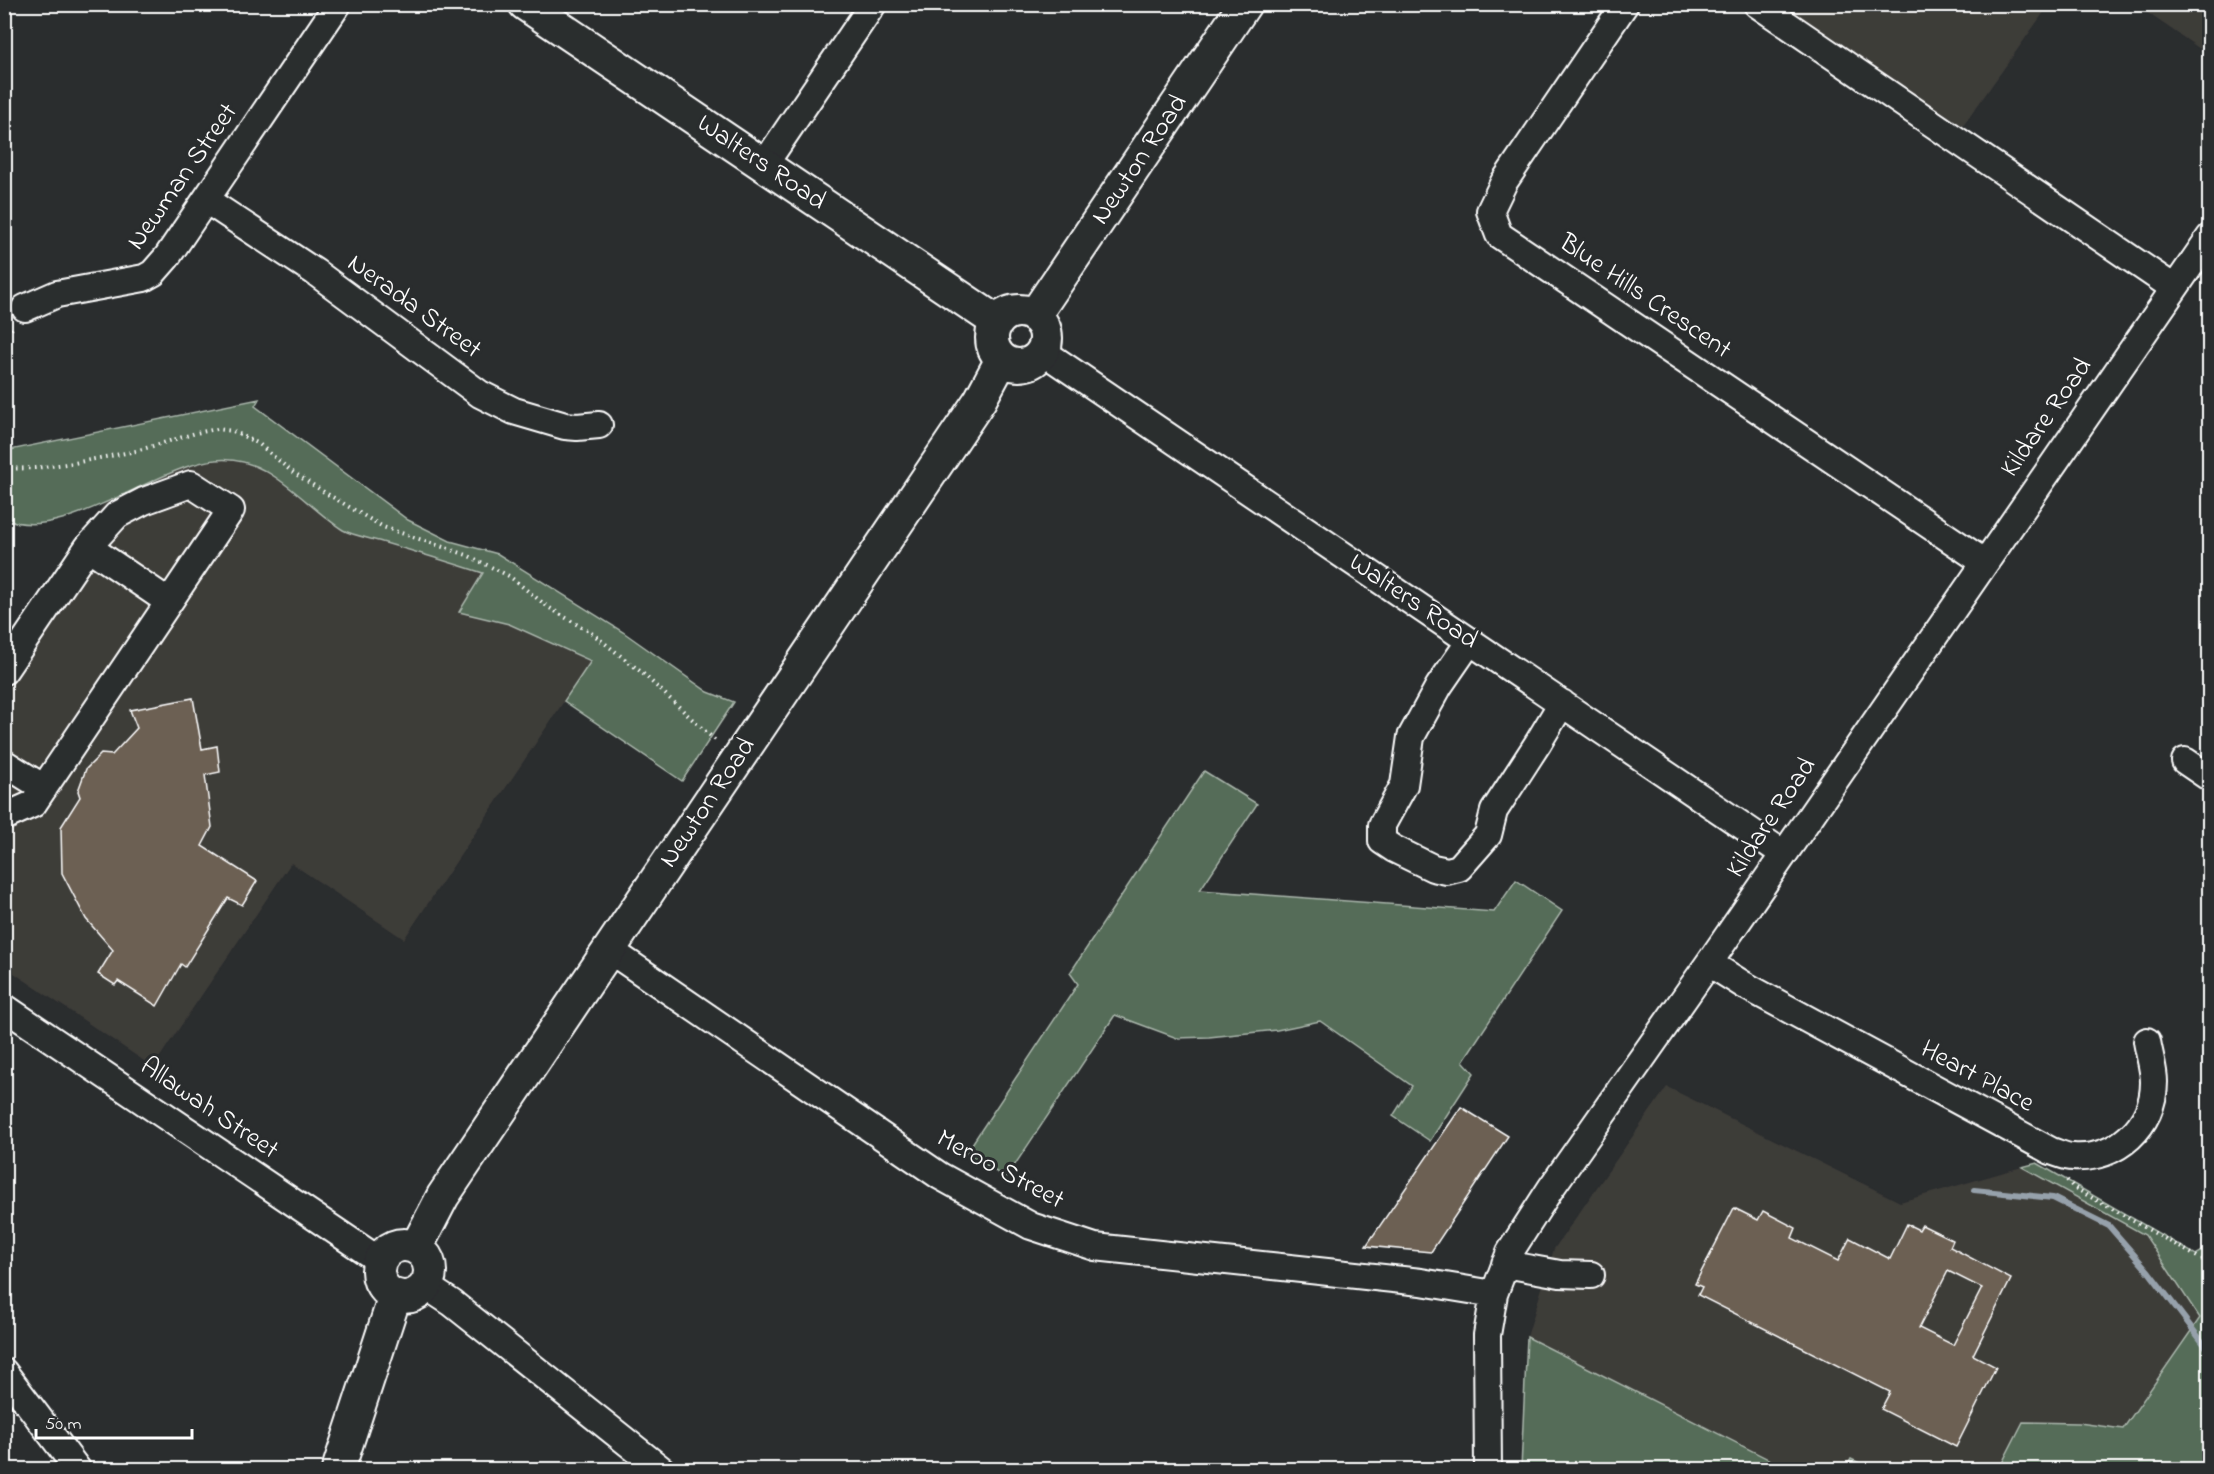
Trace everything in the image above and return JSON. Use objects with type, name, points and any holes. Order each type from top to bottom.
[{"type":"main road","name":"Walters Road","points":[[525,4],[997,322]]},
{"type":"main road","name":"Newton Road","points":[[1034,316],[1245,4]]},
{"type":"main road","points":[[1019,311],[1034,316],[1044,328],[1046,336],[1042,351],[1031,362],[1024,364],[1016,365],[1002,359],[993,346],[992,337],[997,322],[1003,316],[1019,311]]},
{"type":"main road","name":"Newton Road","points":[[416,1248],[443,1196],[967,419],[1002,359]]},
{"type":"main road","points":[[408,1245],[416,1248],[428,1260],[429,1278],[426,1286],[412,1296],[395,1296],[388,1293],[378,1280],[377,1272],[380,1261],[393,1247],[408,1245]]},
{"type":"main road","points":[[338,1470],[395,1296]]},
{"type":"street","name":"Newman Street","points":[[25,308],[57,294],[136,281],[153,273],[168,257],[338,4]]},
{"type":"street","points":[[764,165],[873,4]]},
{"type":"street","name":"Blue Hills Crescent","points":[[1625,4],[1504,182],[1490,211],[1499,235],[1984,562]]},
{"type":"street","points":[[1757,4],[2174,288]]},
{"type":"street","name":"Nerada Street","points":[[206,200],[315,272],[480,394],[514,411],[565,426],[577,428],[599,425]]},
{"type":"street","name":"Kildare Road","points":[[1488,1470],[1487,1335],[1494,1293],[1510,1252],[1551,1188],[2210,237]]},
{"type":"street","name":"Walters Road","points":[[1042,351],[1784,854]]},
{"type":"street","points":[[4,671],[88,548],[117,515],[144,501],[191,484],[231,510],[169,602],[36,784],[33,804],[4,816]]},
{"type":"street","points":[[88,548],[169,602]]},
{"type":"street","points":[[1470,641],[1439,686],[1411,737],[1404,786],[1382,825],[1382,841],[1433,868],[1447,871],[1459,867],[1488,835],[1494,810],[1562,703]]},
{"type":"street","points":[[2184,761],[2210,778]]},
{"type":"street","points":[[4,763],[36,784]]},
{"type":"street","name":"Meroo Street","points":[[608,949],[940,1176],[1031,1226],[1095,1247],[1421,1282],[1494,1293]]},
{"type":"street","name":"Heart Place","points":[[1709,963],[1754,990],[2051,1151],[2071,1157],[2094,1156],[2120,1147],[2138,1130],[2150,1108],[2154,1082],[2147,1041]]},
{"type":"street","name":"Allawah Street","points":[[4,1007],[380,1261]]},
{"type":"street","points":[[1505,1264],[1560,1274],[1591,1275]]},
{"type":"street","points":[[426,1286],[452,1303],[662,1470]]},
{"type":"street","points":[[4,1372],[78,1470]]},
{"type":"path","points":[[4,469],[74,463],[136,451],[196,433],[218,429],[240,433],[260,444],[299,476],[383,527],[466,555],[509,576],[548,607],[592,634],[640,671],[717,742]]},
{"type":"path","points":[[2051,1151],[2057,1170],[2073,1187],[2210,1264]]},
{"type":"shaded area","points":[[1782,5],[2049,5],[1963,126]]},
{"type":"shaded area","points":[[2136,5],[2209,5],[2209,55]]},
{"type":"shaded area","points":[[218,459],[251,463],[267,471],[345,531],[483,573],[460,612],[509,624],[591,661],[404,939],[291,863],[153,1067],[5,967],[5,651],[105,502],[197,462]]},
{"type":"shaded area","points":[[1667,1087],[1900,1202],[2022,1167],[2145,1235],[2200,1318],[2123,1429],[2079,1423],[2024,1422],[1999,1470],[1872,1469],[1851,1459],[1845,1469],[1788,1469],[1527,1337],[1554,1249]]},
{"type":"green space","points":[[259,399],[255,406],[408,520],[450,541],[498,554],[623,632],[708,692],[734,702],[682,781],[564,701],[591,661],[509,624],[459,612],[483,573],[347,532],[284,483],[252,465],[234,460],[215,460],[192,465],[80,513],[52,521],[27,524],[5,518],[5,451]]},
{"type":"green space","points":[[1204,771],[1257,804],[1200,890],[1494,912],[1516,880],[1562,911],[1463,1061],[1474,1073],[1430,1141],[1393,1116],[1412,1086],[1320,1021],[1277,1030],[1177,1038],[1115,1015],[1006,1178],[966,1153],[1078,984],[1070,973]]},
{"type":"green space","points":[[2037,1163],[2196,1255],[2209,1247],[2209,1469],[1999,1469],[2023,1422],[2079,1423],[2123,1429],[2200,1318],[2145,1235],[2022,1167]]},
{"type":"green space","points":[[1527,1337],[1788,1469],[1521,1469]]},
{"type":"green space","points":[[1851,1459],[1872,1469],[1845,1469]]},
{"type":"building","points":[[193,698],[202,749],[217,746],[220,772],[205,775],[212,827],[202,846],[257,881],[242,905],[228,898],[185,967],[181,964],[157,1006],[118,981],[115,985],[98,974],[113,950],[86,919],[62,873],[61,827],[80,797],[78,791],[86,769],[101,754],[112,755],[137,728],[130,710]]},
{"type":"building","points":[[1461,1107],[1508,1136],[1431,1252],[1366,1246]]},
{"type":"building","points":[[1734,1208],[1758,1220],[1763,1211],[1796,1228],[1792,1238],[1838,1261],[1850,1238],[1890,1259],[1907,1224],[1919,1230],[1922,1225],[1953,1240],[1950,1247],[2011,1279],[1973,1355],[1996,1367],[1956,1447],[1881,1409],[1890,1392],[1698,1295],[1702,1287],[1695,1284]],"holes":[[[1948,1271],[1982,1288],[1953,1345],[1919,1328]]]},
{"type":"waterway","points":[[1974,1190],[2053,1198],[2109,1226],[2149,1272],[2210,1352]]}]
